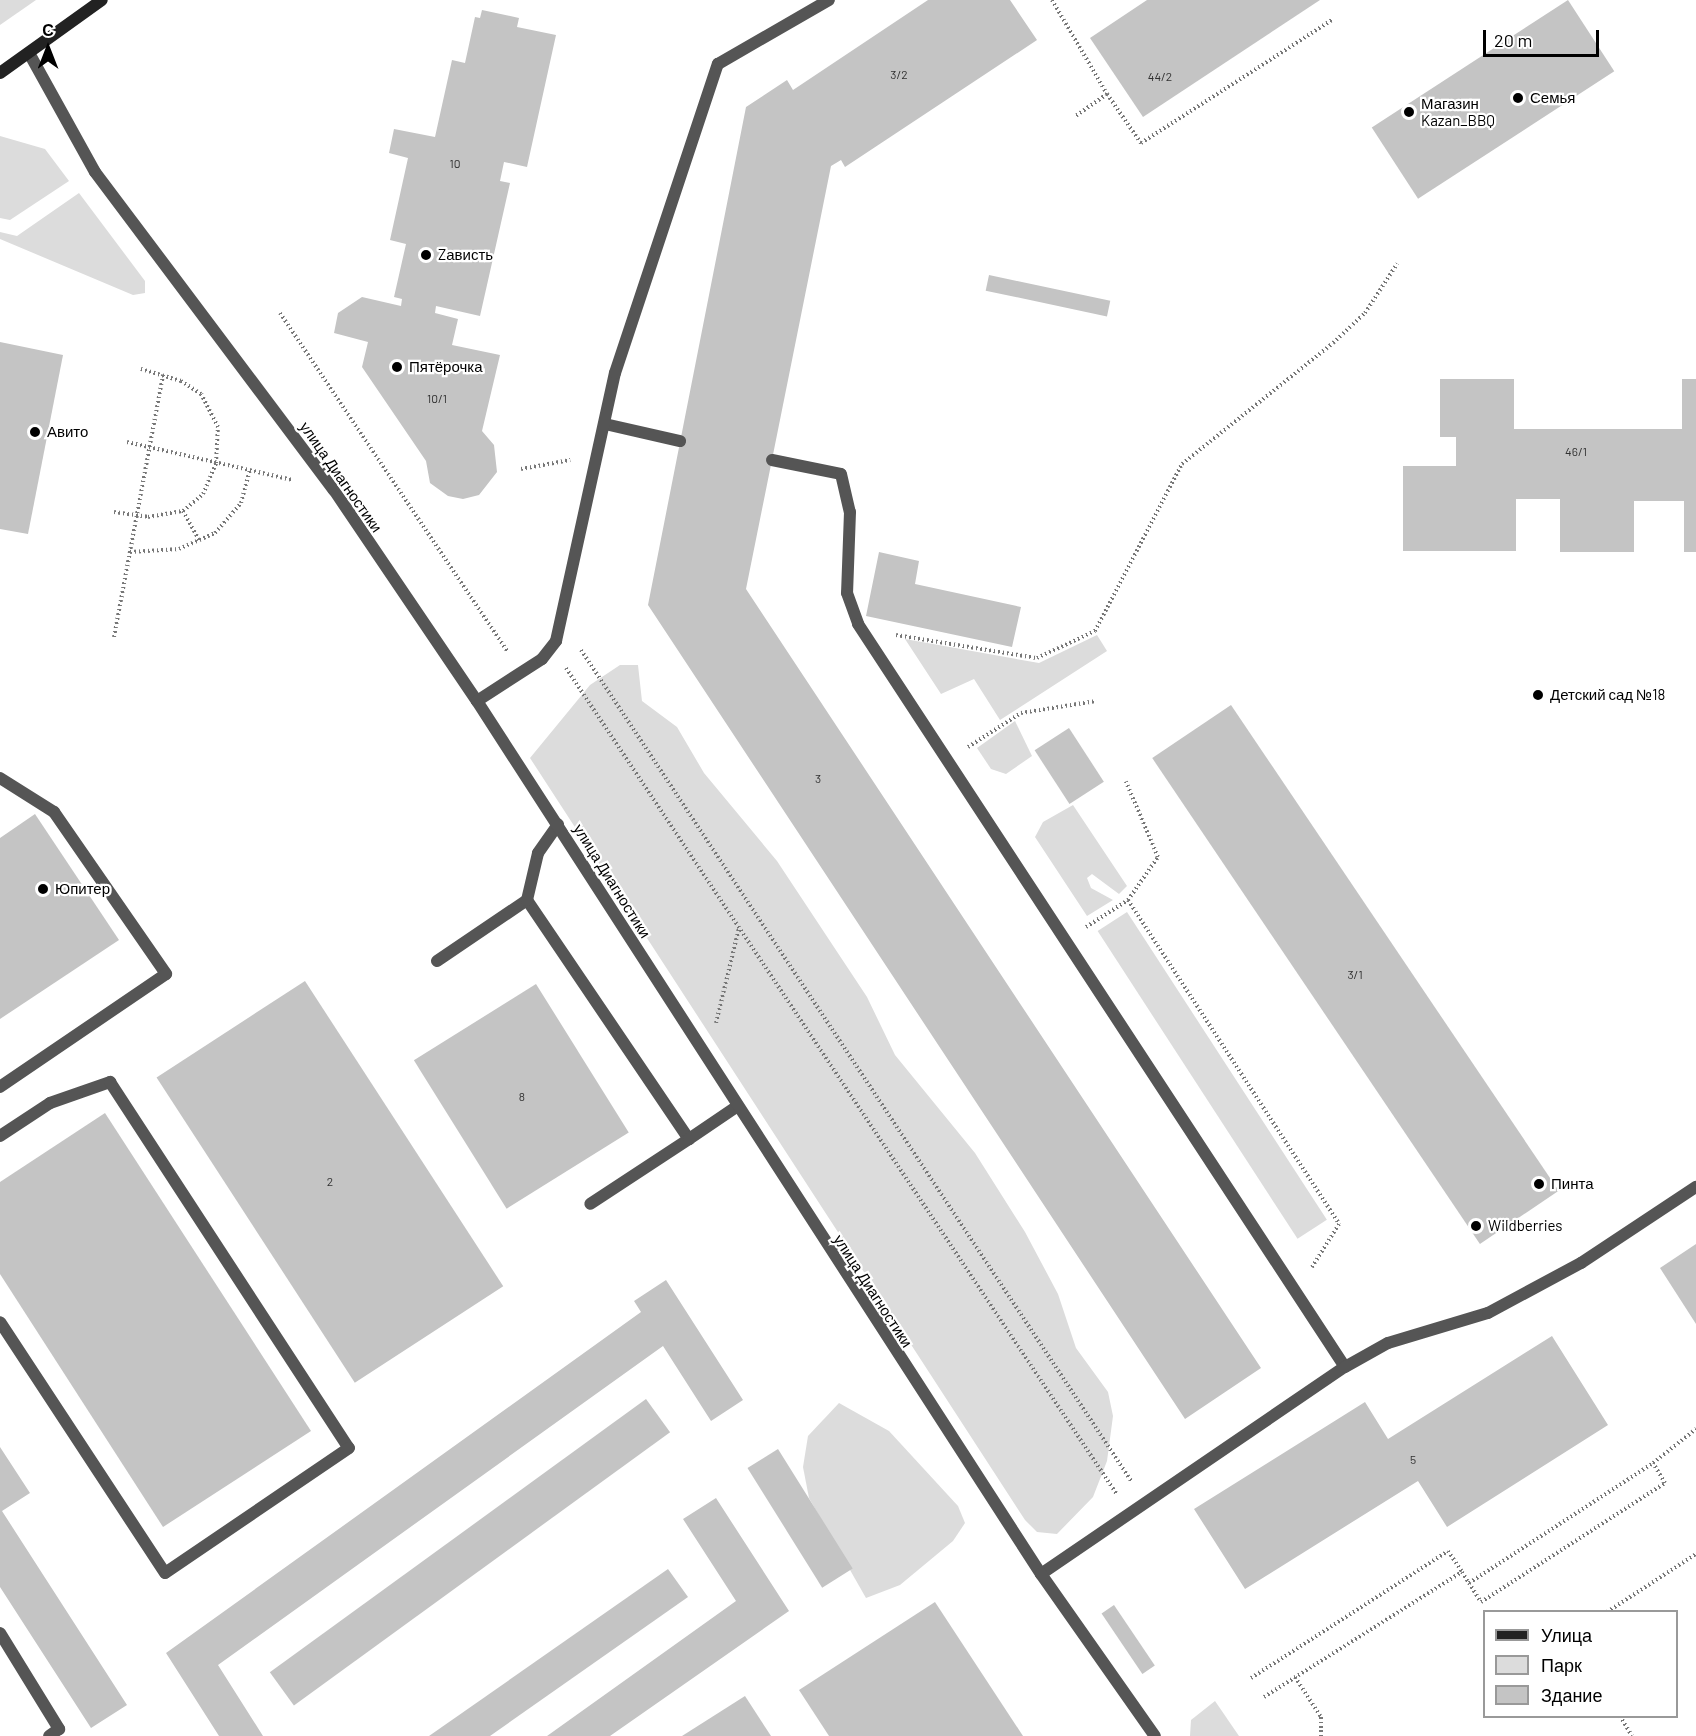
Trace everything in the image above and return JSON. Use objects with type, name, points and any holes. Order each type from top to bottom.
[{"type":"main road","points":[[0,74],[102,0]]},
{"type":"street","points":[[477,701],[522,673],[552,647],[561,620],[615,374],[718,63],[829,0]]},
{"type":"street","name":"улица Диагностики","points":[[29,53],[95,172],[334,490],[477,701],[558,824],[736,1107],[1041,1574],[1155,1736]]},
{"type":"street","points":[[605,424],[680,441]]},
{"type":"street","points":[[772,460],[841,474],[850,512],[847,593],[865,635],[1346,1367]]},
{"type":"street","points":[[0,778],[54,812],[166,974],[0,1087]]},
{"type":"street","points":[[437,961],[527,900],[538,853],[558,824]]},
{"type":"street","points":[[527,900],[689,1139]]},
{"type":"street","points":[[0,1136],[50,1103],[110,1082],[349,1448],[165,1573],[0,1322]]},
{"type":"street","points":[[590,1204],[736,1107]]},
{"type":"street","points":[[1041,1574],[1131,1516],[1346,1367],[1388,1343],[1488,1313],[1581,1263],[1696,1187]]},
{"type":"street","points":[[0,1633],[59,1729],[49,1736]]},
{"type":"path","points":[[1052,0],[1107,94],[1141,143],[1332,20]]},
{"type":"path","points":[[1075,116],[1107,94]]},
{"type":"path","points":[[865,635],[905,636],[1037,658],[1095,631],[1182,465],[1341,336],[1365,313],[1397,264]]},
{"type":"path","points":[[280,313],[522,673]]},
{"type":"path","points":[[114,512],[137,516],[183,511],[203,494],[216,463],[218,427],[209,405],[193,386],[141,369]]},
{"type":"path","points":[[114,637],[163,375]]},
{"type":"path","points":[[127,442],[334,490]]},
{"type":"path","points":[[521,469],[598,455]]},
{"type":"path","points":[[130,552],[162,553],[200,543],[229,521],[250,470]]},
{"type":"path","points":[[183,511],[200,543]]},
{"type":"path","points":[[561,620],[1147,1505]]},
{"type":"path","points":[[552,647],[1131,1516]]},
{"type":"path","points":[[947,760],[1021,713],[1096,701]]},
{"type":"path","points":[[1065,940],[1128,900],[1158,857],[1126,782]]},
{"type":"path","points":[[1128,900],[1339,1224],[1297,1294]]},
{"type":"path","points":[[707,1060],[739,927]]},
{"type":"path","points":[[1469,1583],[1653,1463],[1696,1428]]},
{"type":"path","points":[[1251,1678],[1448,1551],[1481,1602],[1665,1483],[1653,1463]]},
{"type":"path","points":[[1609,1610],[1696,1554]]},
{"type":"path","points":[[1264,1697],[1462,1572]]},
{"type":"path","points":[[1295,1677],[1321,1717],[1321,1736]]},
{"type":"path","points":[[1621,1718],[1632,1736]]},
{"type":"green space","points":[[0,0],[36,0],[0,25]]},
{"type":"green space","points":[[0,136],[45,149],[69,181],[10,220],[0,218]]},
{"type":"green space","points":[[79,193],[145,281],[145,293],[133,295],[0,239],[0,232],[17,236]]},
{"type":"green space","points":[[1097,635],[1107,651],[1000,720],[974,679],[941,694],[905,639],[1039,663]]},
{"type":"green space","points":[[620,665],[638,665],[642,701],[677,727],[704,773],[777,861],[867,997],[895,1055],[975,1153],[1025,1232],[1058,1294],[1076,1348],[1108,1392],[1113,1416],[1107,1461],[1093,1497],[1057,1534],[1037,1532],[1025,1520],[530,758],[590,685]]},
{"type":"green space","points":[[1015,721],[1032,756],[1006,774],[991,769],[977,748]]},
{"type":"green space","points":[[1073,805],[1127,886],[1119,894],[1092,874],[1087,878],[1091,888],[1113,900],[1087,916],[1035,837],[1043,822]]},
{"type":"green space","points":[[1127,912],[1327,1220],[1298,1239],[1098,931]]},
{"type":"green space","points":[[839,1403],[889,1431],[958,1506],[965,1523],[953,1541],[900,1585],[866,1598],[809,1498],[803,1467],[808,1436]]},
{"type":"green space","points":[[1215,1701],[1239,1736],[1190,1736],[1191,1720]]},
{"type":"building","points":[[928,0],[1010,0],[1037,40],[845,167],[841,160],[831,166],[746,589],[1261,1368],[1185,1419],[648,605],[746,107],[787,80],[793,90]]},
{"type":"building","points":[[1147,0],[1320,0],[1143,117],[1090,38]]},
{"type":"building","points":[[1568,0],[1614,71],[1418,199],[1372,127]]},
{"type":"building","points":[[482,10],[519,18],[517,27],[556,35],[527,167],[504,162],[500,181],[510,183],[480,316],[436,306],[435,313],[458,319],[452,345],[500,355],[482,431],[494,445],[497,472],[479,495],[463,499],[448,496],[430,483],[426,461],[362,367],[368,342],[334,333],[338,313],[362,297],[401,306],[402,299],[394,297],[406,244],[390,240],[408,158],[389,153],[394,129],[435,137],[452,60],[465,63],[475,17],[480,18]]},
{"type":"building","points":[[989,275],[1110,301],[1107,316],[986,291]]},
{"type":"building","points":[[0,342],[63,355],[28,534],[0,529]]},
{"type":"building","points":[[1440,379],[1514,379],[1514,429],[1682,429],[1682,379],[1696,379],[1696,552],[1684,552],[1684,501],[1634,501],[1634,552],[1560,552],[1560,499],[1516,499],[1516,551],[1403,551],[1403,466],[1456,466],[1456,437],[1440,437]]},
{"type":"building","points":[[879,552],[919,561],[915,584],[1021,607],[1012,647],[866,616]]},
{"type":"building","points":[[1231,705],[1559,1191],[1480,1244],[1152,758]]},
{"type":"building","points":[[1069,728],[1104,782],[1069,804],[1035,750]]},
{"type":"building","name":"Юпитер","points":[[35,814],[119,940],[0,1019],[0,838]]},
{"type":"building","points":[[305,981],[503,1286],[355,1383],[157,1077]]},
{"type":"building","points":[[536,984],[629,1132],[507,1209],[414,1060]]},
{"type":"building","points":[[105,1113],[311,1431],[163,1527],[0,1274],[0,1182]]},
{"type":"building","points":[[1696,1244],[1696,1324],[1660,1268]]},
{"type":"building","points":[[666,1280],[743,1400],[711,1421],[663,1346],[218,1665],[263,1736],[219,1736],[166,1653],[641,1312],[634,1301]]},
{"type":"building","points":[[1552,1336],[1608,1425],[1447,1527],[1418,1481],[1245,1589],[1194,1509],[1365,1402],[1388,1439]]},
{"type":"building","points":[[646,1399],[670,1432],[294,1705],[270,1672]]},
{"type":"building","points":[[0,1447],[30,1493],[2,1511],[127,1705],[91,1728],[0,1587]]},
{"type":"building","points":[[778,1449],[853,1569],[822,1588],[747,1468]]},
{"type":"building","points":[[716,1498],[789,1611],[610,1736],[547,1736],[736,1601],[683,1519]]},
{"type":"building","points":[[668,1569],[688,1597],[490,1736],[429,1736]]},
{"type":"building","points":[[935,1602],[1023,1736],[829,1736],[799,1690]]},
{"type":"building","points":[[1114,1605],[1155,1666],[1142,1674],[1102,1613]]},
{"type":"building","points":[[745,1696],[771,1736],[682,1736]]},
{"type":"place","name":"Семья","points":[[1518,98]]},
{"type":"place","name":"Магазин Kazan_BBQ","points":[[1409,112]]},
{"type":"place","name":"Zависть","points":[[426,255]]},
{"type":"place","name":"Пятёрочка","points":[[397,367]]},
{"type":"place","name":"Авито","points":[[35,432]]},
{"type":"place","name":"Детский сад №18","points":[[1538,695]]},
{"type":"place","name":"Юпитер","points":[[43,889]]},
{"type":"place","name":"Пинта","points":[[1539,1184]]},
{"type":"place","name":"Wildberries","points":[[1476,1226]]}]
